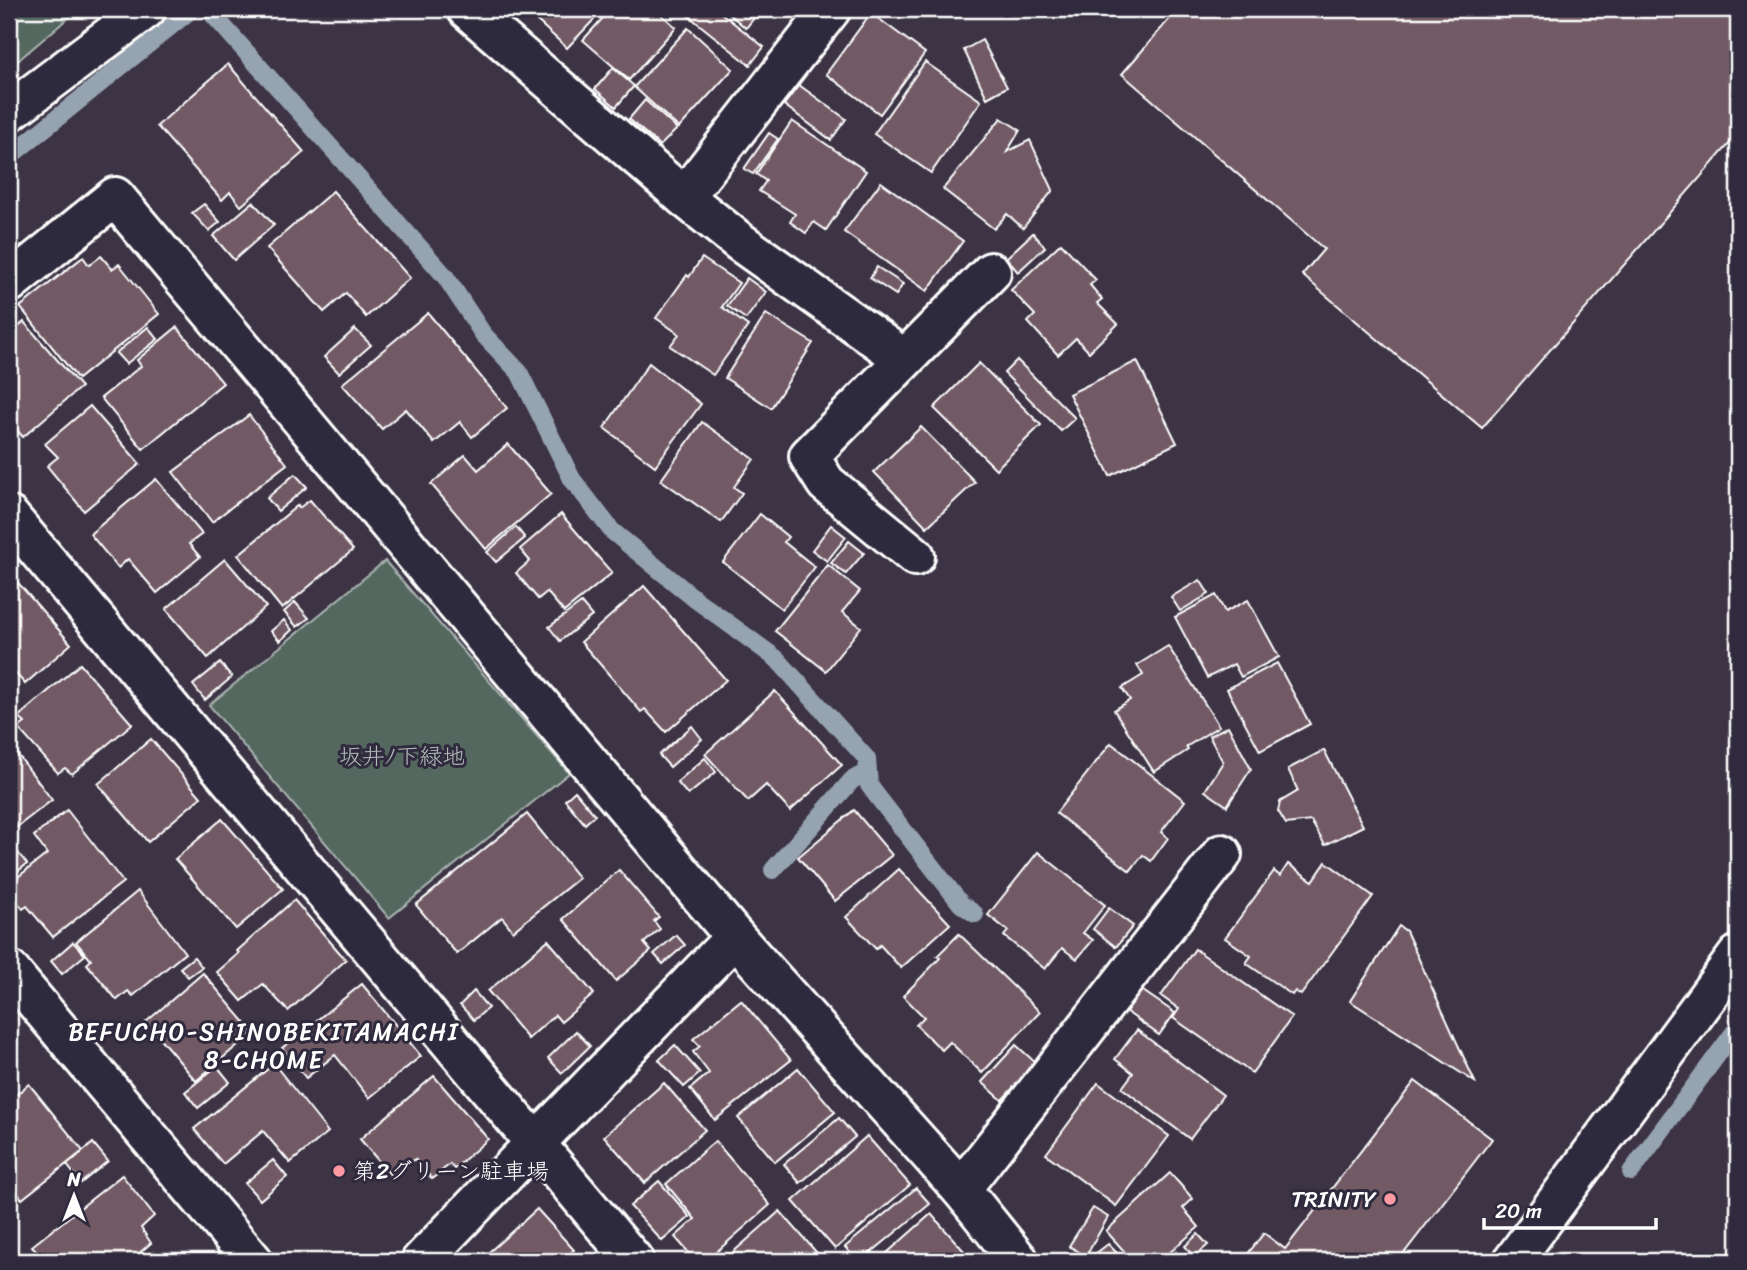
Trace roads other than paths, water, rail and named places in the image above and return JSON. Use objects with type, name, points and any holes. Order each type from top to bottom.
[{"type":"street","points":[[9,112],[146,9]]},
{"type":"street","points":[[684,197],[831,9]]},
{"type":"street","points":[[475,12],[684,197],[740,242],[903,358]]},
{"type":"street","points":[[9,283],[116,197],[735,937],[961,1189],[1019,1261]]},
{"type":"street","points":[[915,556],[826,483],[809,456],[991,272]]},
{"type":"street","points":[[9,516],[634,1261]]},
{"type":"street","points":[[961,1189],[1222,854]]},
{"type":"street","points":[[421,1261],[735,937]]},
{"type":"street","points":[[1513,1261],[1738,955]]},
{"type":"street","points":[[9,970],[253,1261]]},
{"type":"waterway","points":[[9,157],[192,9]]},
{"type":"waterway","points":[[208,9],[445,276],[483,334],[519,372],[572,479],[612,531],[695,599],[777,659],[867,759],[869,785],[961,904],[975,914]]},
{"type":"waterway","points":[[773,870],[852,780],[867,772]]},
{"type":"waterway","points":[[1631,1172],[1738,1027]]},
{"type":"place","name":"第2グリーン駐車場","points":[[339,1171]]},
{"type":"place","name":"TRINITY","points":[[1390,1199]]},
{"type":"district","name":"BEFUCHO-SHINOBEKITAMACHI 8-CHOME","points":[[264,1046]]},
{"type":"park label","name":"坂井ﾉ下緑地","points":[[402,756]]}]
